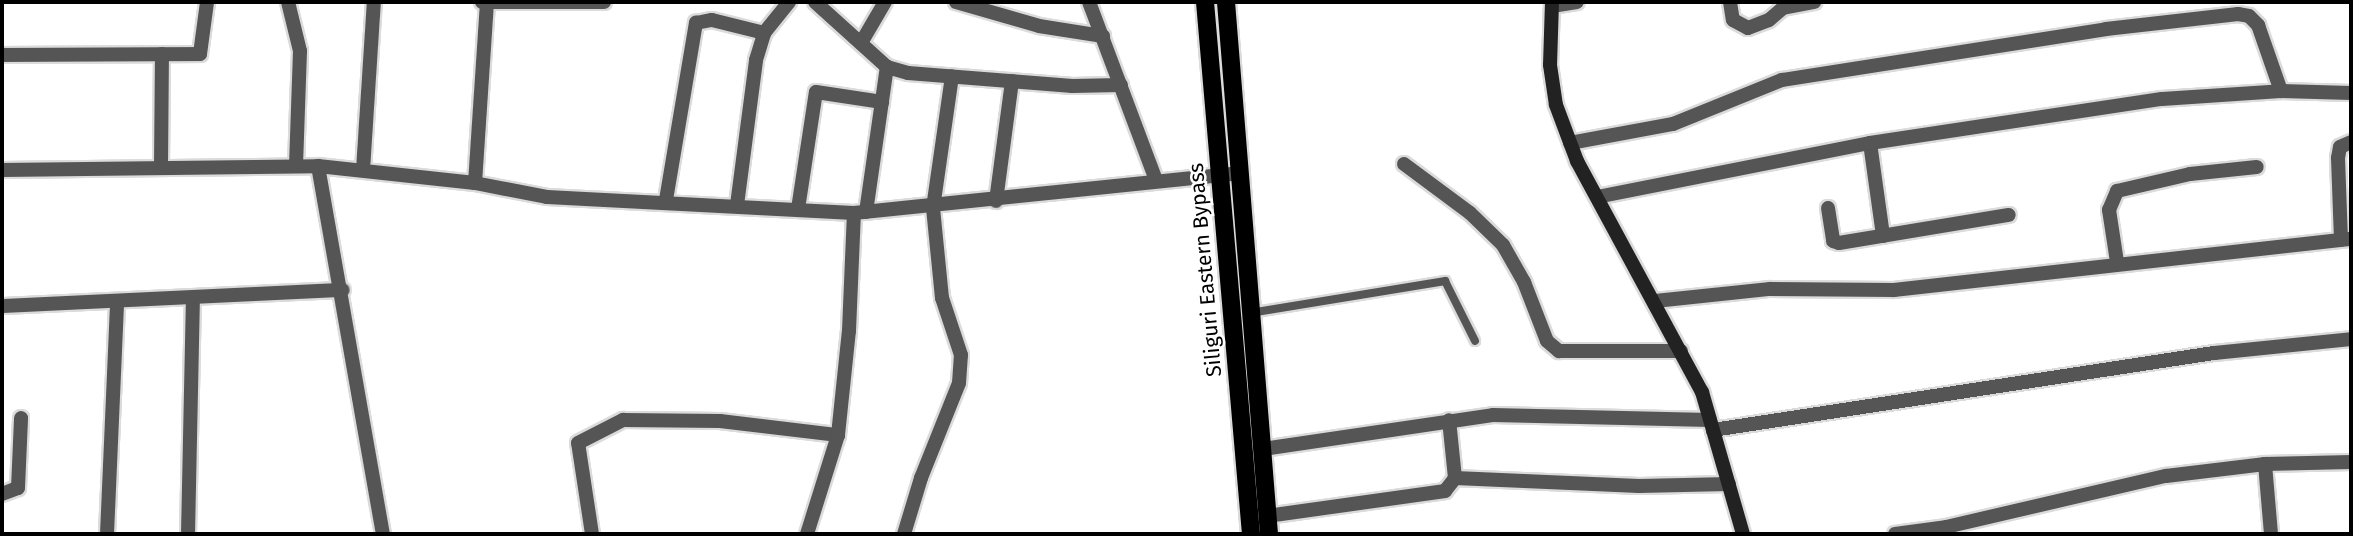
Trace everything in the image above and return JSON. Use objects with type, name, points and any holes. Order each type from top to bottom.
[{"type":"main road","name":"Siliguri Eastern Bypass","points":[[1205,2],[1210,35],[1219,175],[1251,534]]},
{"type":"main road","name":"Siliguri Eastern Bypass","points":[[1226,2],[1268,525]]},
{"type":"street","points":[[2,55],[200,54],[207,2]]},
{"type":"street","points":[[288,2],[300,51],[296,166]]},
{"type":"street","points":[[363,170],[374,2]]},
{"type":"street","points":[[475,183],[485,2],[604,2]]},
{"type":"street","points":[[737,205],[756,60],[764,33],[789,2]]},
{"type":"street","points":[[815,2],[887,67],[1012,81],[1121,85]]},
{"type":"street","points":[[861,43],[885,2]]},
{"type":"street","points":[[956,2],[1039,26],[1103,36]]},
{"type":"street","points":[[1089,2],[1156,180]]},
{"type":"street","points":[[1577,2],[1552,4],[1550,65],[1556,106],[1570,143],[1702,392],[1743,534]]},
{"type":"street","points":[[1730,2],[1733,20],[1748,28],[1769,20],[1783,8],[1814,2]]},
{"type":"street","points":[[1570,143],[1673,124],[1782,80],[2106,29],[2238,14],[2249,16],[2258,25],[2281,91]]},
{"type":"street","points":[[666,200],[696,23],[712,20],[764,33]]},
{"type":"street","points":[[161,165],[162,54]]},
{"type":"street","points":[[807,534],[838,435],[860,212],[887,67]]},
{"type":"street","points":[[904,534],[921,478],[959,383],[961,355],[942,298],[933,208],[952,76]]},
{"type":"street","points":[[996,201],[1012,81]]},
{"type":"street","points":[[1598,197],[1870,143],[2162,99],[2281,91],[2351,93]]},
{"type":"street","points":[[798,209],[816,92],[882,102]]},
{"type":"street","points":[[1655,300],[1770,289],[1894,290],[2117,262],[2346,239],[2338,158],[2340,147],[2351,142]]},
{"type":"street","points":[[1870,143],[1883,236]]},
{"type":"street","points":[[1404,164],[1470,213],[1503,245],[1547,341],[1559,351],[1681,351]]},
{"type":"street","points":[[2,170],[161,165],[318,166],[475,183],[547,197],[666,200],[860,212],[933,208],[1156,180],[1239,173]]},
{"type":"street","points":[[318,166],[383,534]]},
{"type":"street","points":[[2117,262],[2109,210],[2116,191],[2190,174],[2257,167]]},
{"type":"street","points":[[1828,208],[1835,243],[2009,215]]},
{"type":"street","points":[[2,306],[342,290]]},
{"type":"street","points":[[188,534],[193,297]]},
{"type":"street","points":[[107,534],[117,300]]},
{"type":"street","points":[[1262,449],[1493,415],[1712,425],[2214,353],[2351,339]]},
{"type":"street","points":[[2,494],[18,488],[21,418]]},
{"type":"street","points":[[592,534],[578,443],[623,419],[720,421],[838,435]]},
{"type":"street","points":[[1268,525],[1445,491],[1455,478],[1449,420]]},
{"type":"street","points":[[1895,534],[1947,531],[2166,476],[2265,464],[2351,461]]},
{"type":"street","points":[[2265,464],[2271,534]]},
{"type":"street","points":[[1455,478],[1639,486],[1729,484]]},
{"type":"lane","points":[[1250,313],[1445,281],[1475,341]]}]
